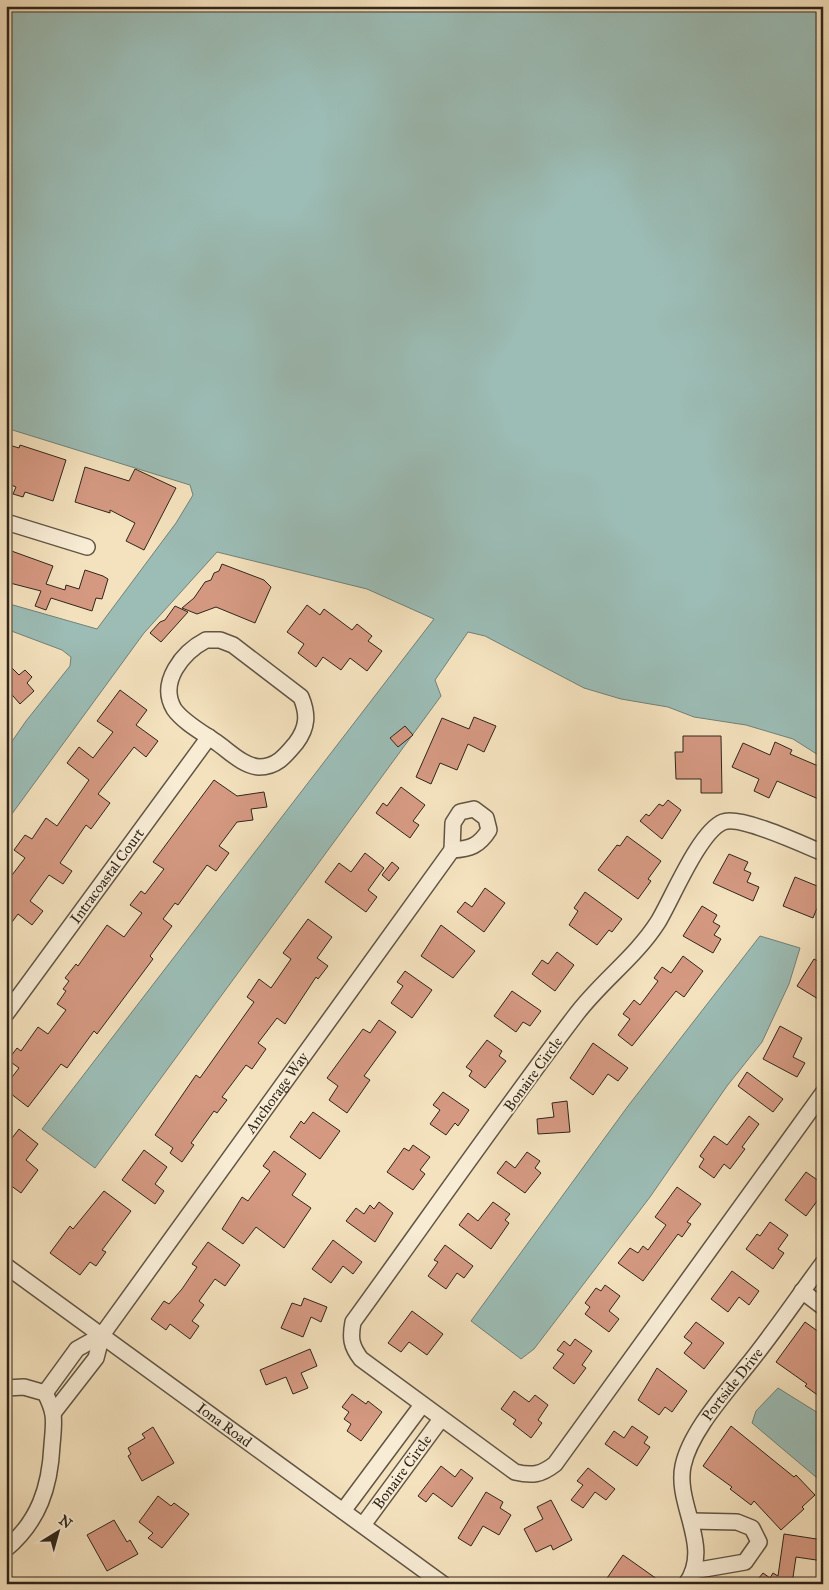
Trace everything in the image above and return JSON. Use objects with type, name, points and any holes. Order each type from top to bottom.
[{"type":"street","points":[[6,522],[87,546]]},
{"type":"street","points":[[206,640],[220,640],[233,645],[291,687],[301,697],[306,710],[306,724],[300,737],[284,758],[272,765],[258,767],[244,762],[209,736],[175,710],[169,696],[170,681],[175,669],[193,647],[206,640]]},
{"type":"street","name":"Intracoastal Court","points":[[6,1014],[209,736]]},
{"type":"street","name":"Bonaire Circle","points":[[823,853],[739,821],[724,821],[704,840],[658,922],[643,944],[575,1015],[353,1322],[350,1335],[353,1348],[361,1359],[515,1472],[529,1476],[543,1473],[555,1464],[823,1093]]},
{"type":"street","name":"Anchorage Way","points":[[102,1335],[452,850]]},
{"type":"street","name":"Portside Drive","points":[[689,1577],[696,1555],[682,1468],[691,1443],[730,1385],[746,1368],[823,1263]]},
{"type":"street","name":"Iona Road","points":[[6,1266],[443,1584]]},
{"type":"street","points":[[802,1292],[823,1307]]},
{"type":"street","points":[[45,1393],[77,1349],[102,1335]]},
{"type":"street","points":[[54,1412],[96,1358],[102,1335]]},
{"type":"street","points":[[6,1388],[24,1387],[45,1393],[54,1412],[52,1457],[48,1487],[43,1501],[28,1527],[6,1550]]},
{"type":"street","name":"Bonaire Circle","points":[[343,1511],[422,1405]]},
{"type":"street","name":"Bonaire Circle","points":[[362,1525],[441,1419]]},
{"type":"street","name":"Portside Drive","points":[[689,1577],[745,1562],[760,1542],[752,1528],[736,1522],[692,1521]]},
{"type":"water","points":[[6,6],[823,6],[823,758],[793,739],[746,725],[694,717],[668,707],[621,699],[584,688],[485,636],[468,632],[435,680],[441,696],[95,1168],[42,1129],[434,619],[367,589],[217,552],[144,633],[6,822],[6,750],[26,721],[70,666],[71,657],[62,650],[6,629],[6,603],[97,629],[176,523],[193,495],[190,485],[6,428]]},
{"type":"water","points":[[760,936],[800,948],[789,984],[762,1042],[727,1086],[650,1197],[534,1349],[521,1359],[471,1321],[628,1106]]},
{"type":"water","points":[[778,1388],[823,1416],[823,1483],[752,1423],[756,1411]]},
{"type":"building","points":[[6,444],[19,448],[20,445],[66,460],[53,501],[25,492],[23,497],[13,494],[16,487],[6,483]]},
{"type":"building","points":[[85,467],[129,481],[135,469],[176,488],[144,550],[126,541],[135,523],[110,510],[110,513],[75,502]]},
{"type":"building","points":[[6,549],[53,566],[46,584],[65,590],[66,585],[79,589],[85,570],[103,576],[108,579],[102,599],[96,598],[92,611],[51,598],[46,610],[35,606],[41,591],[6,582]]},
{"type":"building","points":[[222,564],[264,580],[271,587],[255,623],[216,607],[197,614],[182,608],[194,598],[205,582],[211,580]]},
{"type":"building","points":[[307,605],[320,615],[324,609],[352,630],[357,624],[372,636],[368,641],[382,651],[367,671],[350,658],[341,670],[323,657],[316,667],[298,653],[304,644],[287,632]]},
{"type":"building","points":[[175,606],[188,612],[161,642],[150,633],[160,622],[165,620]]},
{"type":"building","points":[[6,662],[19,675],[25,670],[32,677],[27,683],[34,691],[20,704],[6,688]]},
{"type":"building","points":[[120,690],[147,710],[136,725],[158,741],[146,757],[134,747],[98,794],[110,803],[91,829],[86,825],[60,863],[72,871],[63,884],[49,875],[30,901],[43,911],[32,925],[18,914],[6,930],[6,883],[25,858],[14,850],[25,835],[32,839],[46,818],[57,826],[89,780],[67,763],[79,747],[93,758],[113,732],[97,721]]},
{"type":"building","points":[[474,717],[496,726],[484,752],[468,744],[457,770],[440,763],[431,784],[416,777],[442,718],[469,729]]},
{"type":"building","points":[[405,726],[413,735],[398,747],[390,738]]},
{"type":"building","points":[[683,736],[721,736],[722,793],[701,793],[701,779],[676,779],[675,752],[683,752]]},
{"type":"building","points":[[775,742],[792,750],[790,754],[823,768],[823,801],[777,781],[769,798],[754,791],[759,779],[732,767],[743,743],[770,755]]},
{"type":"building","points":[[214,780],[237,796],[264,792],[267,807],[251,809],[253,820],[237,822],[219,846],[229,853],[216,871],[207,865],[178,905],[175,903],[163,919],[172,926],[150,956],[153,959],[97,1034],[94,1031],[67,1068],[61,1064],[28,1107],[6,1090],[6,1085],[19,1068],[8,1060],[17,1048],[21,1051],[38,1027],[48,1034],[66,1010],[57,1004],[66,991],[63,989],[69,981],[65,978],[76,964],[78,966],[107,925],[124,937],[142,913],[130,905],[141,891],[145,894],[164,869],[153,862]]},
{"type":"building","points":[[401,787],[425,805],[413,821],[419,825],[410,838],[376,813],[383,803],[387,806]]},
{"type":"building","points":[[668,800],[681,810],[662,839],[640,821],[646,814],[649,816],[659,804],[663,806]]},
{"type":"building","points":[[627,836],[661,861],[648,879],[651,881],[638,899],[598,870],[617,845],[620,846]]},
{"type":"building","points":[[365,853],[384,868],[368,890],[377,897],[366,912],[325,882],[339,863],[351,872]]},
{"type":"building","points":[[729,854],[748,862],[744,870],[751,873],[747,882],[759,887],[753,901],[713,883]]},
{"type":"building","points":[[392,862],[399,868],[389,881],[382,875]]},
{"type":"building","points":[[795,877],[822,888],[817,899],[820,901],[813,918],[783,906]]},
{"type":"building","points":[[485,888],[505,903],[484,932],[457,912],[465,902],[472,907]]},
{"type":"building","points":[[585,892],[622,919],[612,932],[609,930],[597,945],[569,925],[578,911],[574,908]]},
{"type":"building","points":[[702,906],[717,915],[713,922],[720,926],[714,935],[721,939],[713,953],[683,936]]},
{"type":"building","points":[[308,919],[332,937],[317,958],[328,966],[318,979],[316,977],[285,1024],[277,1018],[258,1043],[266,1049],[252,1069],[246,1065],[222,1097],[227,1100],[217,1113],[214,1111],[191,1143],[194,1145],[182,1162],[170,1153],[173,1148],[155,1135],[196,1075],[200,1078],[254,1002],[247,997],[259,979],[271,988],[291,959],[283,953]]},
{"type":"building","points":[[441,925],[475,951],[453,978],[421,956]]},
{"type":"building","points":[[557,952],[574,965],[555,991],[532,974],[542,960],[548,964]]},
{"type":"building","points":[[683,956],[703,971],[684,997],[676,991],[632,1046],[618,1035],[630,1019],[623,1014],[634,1000],[640,1005],[658,981],[654,978],[662,967],[671,973]]},
{"type":"building","points":[[814,959],[823,964],[823,1002],[797,986]]},
{"type":"building","points":[[405,971],[432,990],[412,1018],[391,1003],[403,986],[397,982]]},
{"type":"building","points":[[512,991],[541,1011],[530,1026],[523,1022],[516,1032],[494,1016]]},
{"type":"building","points":[[379,1020],[396,1032],[364,1076],[370,1080],[347,1113],[329,1100],[338,1086],[327,1078],[363,1029],[370,1033]]},
{"type":"building","points":[[780,1026],[802,1038],[793,1057],[805,1063],[797,1077],[763,1059]]},
{"type":"building","points":[[487,1040],[502,1051],[499,1056],[506,1061],[485,1088],[469,1076],[472,1071],[466,1067]]},
{"type":"building","points":[[593,1043],[628,1068],[618,1081],[608,1074],[593,1095],[570,1078]]},
{"type":"building","points":[[747,1072],[783,1099],[773,1112],[738,1086]]},
{"type":"building","points":[[443,1092],[469,1110],[458,1126],[455,1123],[446,1135],[430,1124],[440,1110],[433,1105]]},
{"type":"building","points":[[567,1101],[570,1132],[538,1134],[537,1119],[554,1117],[552,1103]]},
{"type":"building","points":[[313,1112],[340,1131],[320,1159],[290,1137],[301,1121],[304,1124]]},
{"type":"building","points":[[749,1116],[759,1124],[742,1147],[745,1149],[730,1169],[724,1164],[714,1178],[699,1167],[704,1159],[700,1156],[714,1136],[727,1145]]},
{"type":"building","points":[[19,1129],[38,1144],[26,1160],[38,1170],[21,1193],[6,1182],[6,1146]]},
{"type":"building","points":[[413,1145],[430,1157],[420,1170],[425,1174],[413,1190],[387,1172],[404,1148],[409,1151]]},
{"type":"building","points":[[144,1150],[167,1167],[155,1184],[164,1191],[155,1204],[122,1180]]},
{"type":"building","points":[[274,1151],[306,1174],[292,1195],[311,1208],[284,1248],[256,1227],[243,1244],[222,1229],[242,1197],[248,1201],[270,1171],[263,1166]]},
{"type":"building","points":[[527,1152],[540,1161],[535,1168],[541,1173],[525,1193],[497,1173],[506,1161],[515,1168]]},
{"type":"building","points":[[806,1172],[823,1184],[823,1193],[806,1216],[785,1200]]},
{"type":"building","points":[[677,1187],[701,1204],[687,1222],[691,1224],[682,1237],[678,1234],[643,1281],[618,1263],[630,1248],[638,1253],[643,1246],[648,1250],[666,1225],[655,1217]]},
{"type":"building","points":[[104,1191],[131,1211],[102,1250],[106,1252],[96,1266],[90,1262],[80,1275],[50,1253],[70,1226],[73,1229]]},
{"type":"building","points":[[379,1202],[393,1213],[375,1242],[346,1221],[356,1208],[364,1214],[370,1205],[374,1209]]},
{"type":"building","points":[[493,1202],[510,1214],[505,1220],[509,1223],[491,1249],[459,1225],[468,1213],[478,1221]]},
{"type":"building","points":[[770,1222],[788,1235],[778,1249],[784,1253],[773,1269],[746,1249],[757,1234],[760,1236]]},
{"type":"building","points":[[333,1240],[362,1262],[353,1274],[343,1266],[331,1283],[312,1269]]},
{"type":"building","points":[[208,1242],[240,1265],[225,1286],[215,1279],[199,1301],[204,1305],[192,1321],[199,1326],[190,1339],[170,1324],[166,1330],[151,1319],[164,1301],[169,1304],[182,1289],[197,1267],[192,1264]]},
{"type":"building","points":[[445,1245],[473,1266],[464,1278],[457,1273],[446,1289],[428,1276],[438,1262],[434,1260]]},
{"type":"building","points":[[732,1271],[759,1291],[749,1305],[739,1297],[728,1312],[711,1299]]},
{"type":"building","points":[[605,1285],[620,1296],[609,1311],[619,1319],[609,1332],[585,1314],[590,1307],[585,1303],[596,1288],[601,1291]]},
{"type":"building","points":[[304,1298],[327,1307],[321,1322],[311,1317],[303,1337],[281,1328],[292,1303],[301,1306]]},
{"type":"building","points":[[412,1311],[443,1334],[427,1355],[409,1342],[401,1352],[388,1343]]},
{"type":"building","points":[[696,1322],[724,1343],[704,1369],[684,1353],[692,1343],[684,1337]]},
{"type":"building","points":[[805,1322],[823,1335],[823,1399],[805,1386],[807,1384],[776,1362]]},
{"type":"building","points":[[575,1339],[592,1351],[582,1365],[586,1368],[574,1384],[553,1368],[564,1354],[557,1350],[564,1341],[570,1346]]},
{"type":"building","points":[[310,1349],[317,1366],[301,1373],[308,1388],[293,1394],[286,1377],[266,1385],[260,1370]]},
{"type":"building","points":[[657,1368],[687,1391],[672,1412],[665,1407],[659,1415],[638,1400]]},
{"type":"building","points":[[514,1391],[529,1402],[535,1395],[548,1405],[538,1420],[542,1423],[531,1438],[513,1424],[516,1420],[501,1409]]},
{"type":"building","points":[[352,1394],[366,1404],[368,1401],[382,1412],[361,1441],[347,1431],[351,1424],[344,1419],[349,1412],[342,1407]]},
{"type":"building","points":[[632,1426],[648,1437],[644,1443],[650,1447],[637,1466],[605,1444],[614,1431],[624,1438]]},
{"type":"building","points":[[731,1426],[794,1477],[796,1475],[815,1495],[802,1507],[804,1509],[781,1530],[754,1501],[751,1505],[730,1489],[732,1487],[703,1466]]},
{"type":"building","points":[[153,1427],[174,1463],[142,1481],[128,1456],[131,1454],[128,1448],[145,1438],[142,1434]]},
{"type":"building","points":[[441,1466],[455,1477],[461,1469],[473,1478],[452,1507],[433,1493],[426,1502],[418,1496]]},
{"type":"building","points":[[588,1468],[615,1489],[606,1500],[595,1492],[583,1508],[571,1500],[583,1485],[577,1481]]},
{"type":"building","points":[[486,1492],[503,1502],[500,1508],[511,1515],[499,1535],[483,1526],[471,1546],[458,1538]]},
{"type":"building","points":[[158,1496],[171,1506],[174,1503],[189,1514],[162,1548],[148,1538],[153,1533],[139,1522]]},
{"type":"building","points":[[551,1500],[572,1540],[553,1550],[551,1545],[536,1552],[524,1529],[543,1519],[537,1507]]},
{"type":"building","points":[[114,1520],[127,1542],[130,1540],[138,1554],[107,1571],[87,1535]]},
{"type":"building","points":[[784,1534],[823,1540],[823,1561],[796,1557],[792,1584],[754,1584],[763,1573],[770,1578],[773,1573],[778,1576]]},
{"type":"building","points":[[623,1555],[664,1584],[603,1584]]}]
